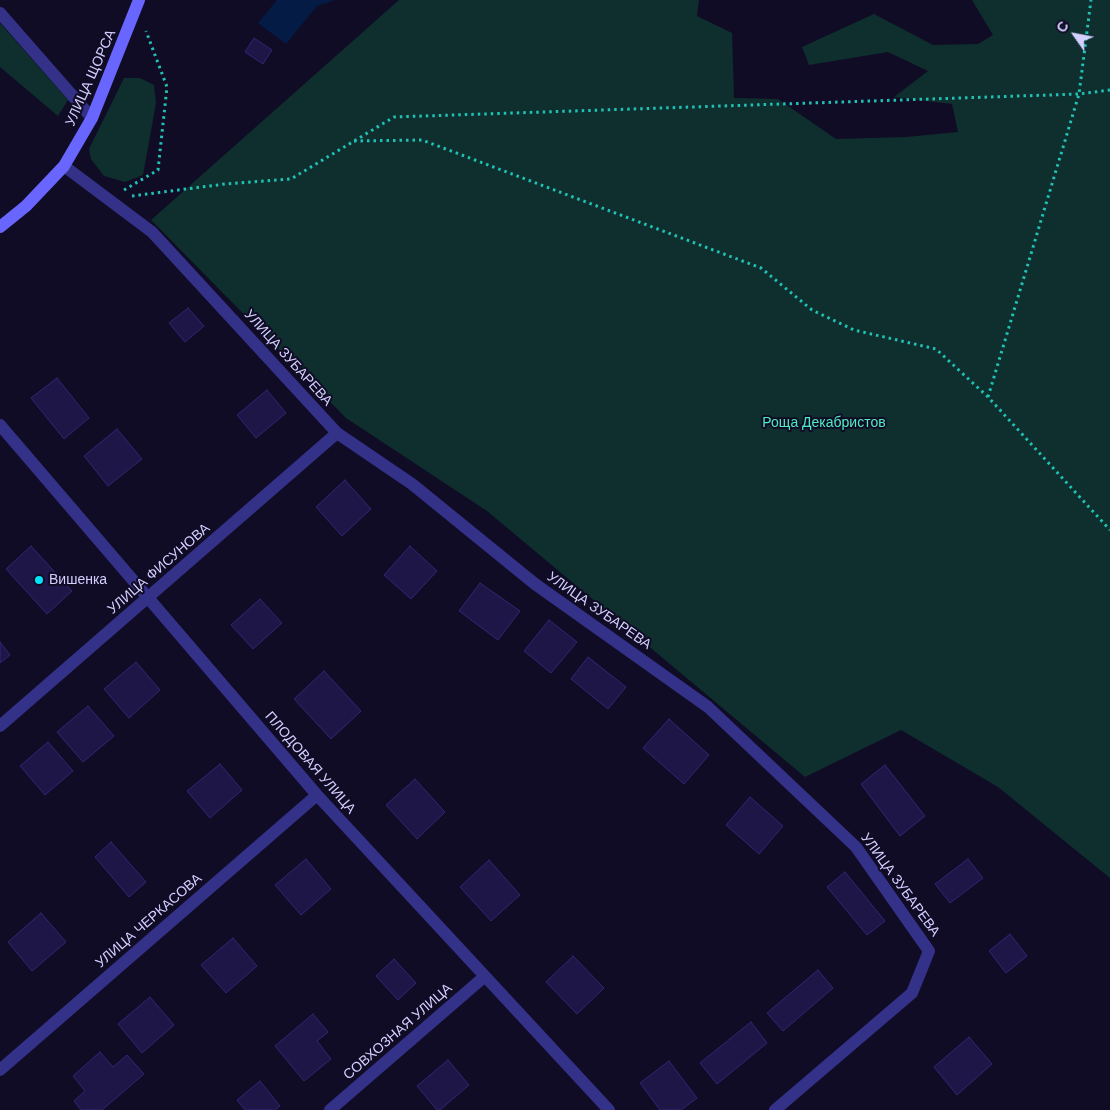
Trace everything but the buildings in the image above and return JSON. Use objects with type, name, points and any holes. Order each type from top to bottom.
[{"type":"main road","name":"УЛИЦА ЩОРСА","points":[[0,227],[26,206],[64,166],[92,118],[139,0]]},
{"type":"street","points":[[0,13],[92,118]]},
{"type":"street","name":"УЛИЦА ЗУБАРЕВА","points":[[64,166],[152,232],[337,433],[412,484],[535,584],[708,706],[856,847],[929,951],[912,992],[775,1110]]},
{"type":"street","name":"ПЛОДОВАЯ УЛИЦА","points":[[0,425],[317,795],[609,1110]]},
{"type":"street","name":"УЛИЦА ФИСУНОВА","points":[[0,726],[337,433]]},
{"type":"street","name":"УЛИЦА ЧЕРКАСОВА","points":[[0,1070],[317,795]]},
{"type":"street","name":"СОВХОЗНАЯ УЛИЦА","points":[[330,1110],[484,977]]},
{"type":"path","points":[[988,397],[1079,94],[1091,0]]},
{"type":"path","points":[[108,199],[158,170],[167,87],[145,33]]},
{"type":"path","points":[[108,199],[225,184],[291,179],[394,117],[1079,94],[1110,90]]},
{"type":"path","points":[[354,141],[422,140],[762,268],[812,310],[854,330],[936,348],[988,397],[1110,530]]},
{"type":"green space","name":"Роща Декабристов","points":[[399,0],[699,0],[697,16],[732,33],[734,98],[778,99],[836,139],[906,137],[958,132],[952,104],[894,97],[928,71],[888,52],[809,65],[802,47],[874,14],[933,45],[978,44],[993,35],[972,0],[1110,0],[1110,878],[998,787],[901,730],[805,777],[487,511],[346,418],[151,220]]},
{"type":"green space","points":[[0,23],[68,100],[58,116],[0,67]]},
{"type":"green space","points":[[124,78],[140,78],[154,85],[156,103],[143,175],[125,182],[104,176],[91,159],[89,149]]},
{"type":"water","points":[[277,0],[335,0],[317,6],[286,44],[258,23]]},
{"type":"place","name":"Вишенка","points":[[39,580]]}]
